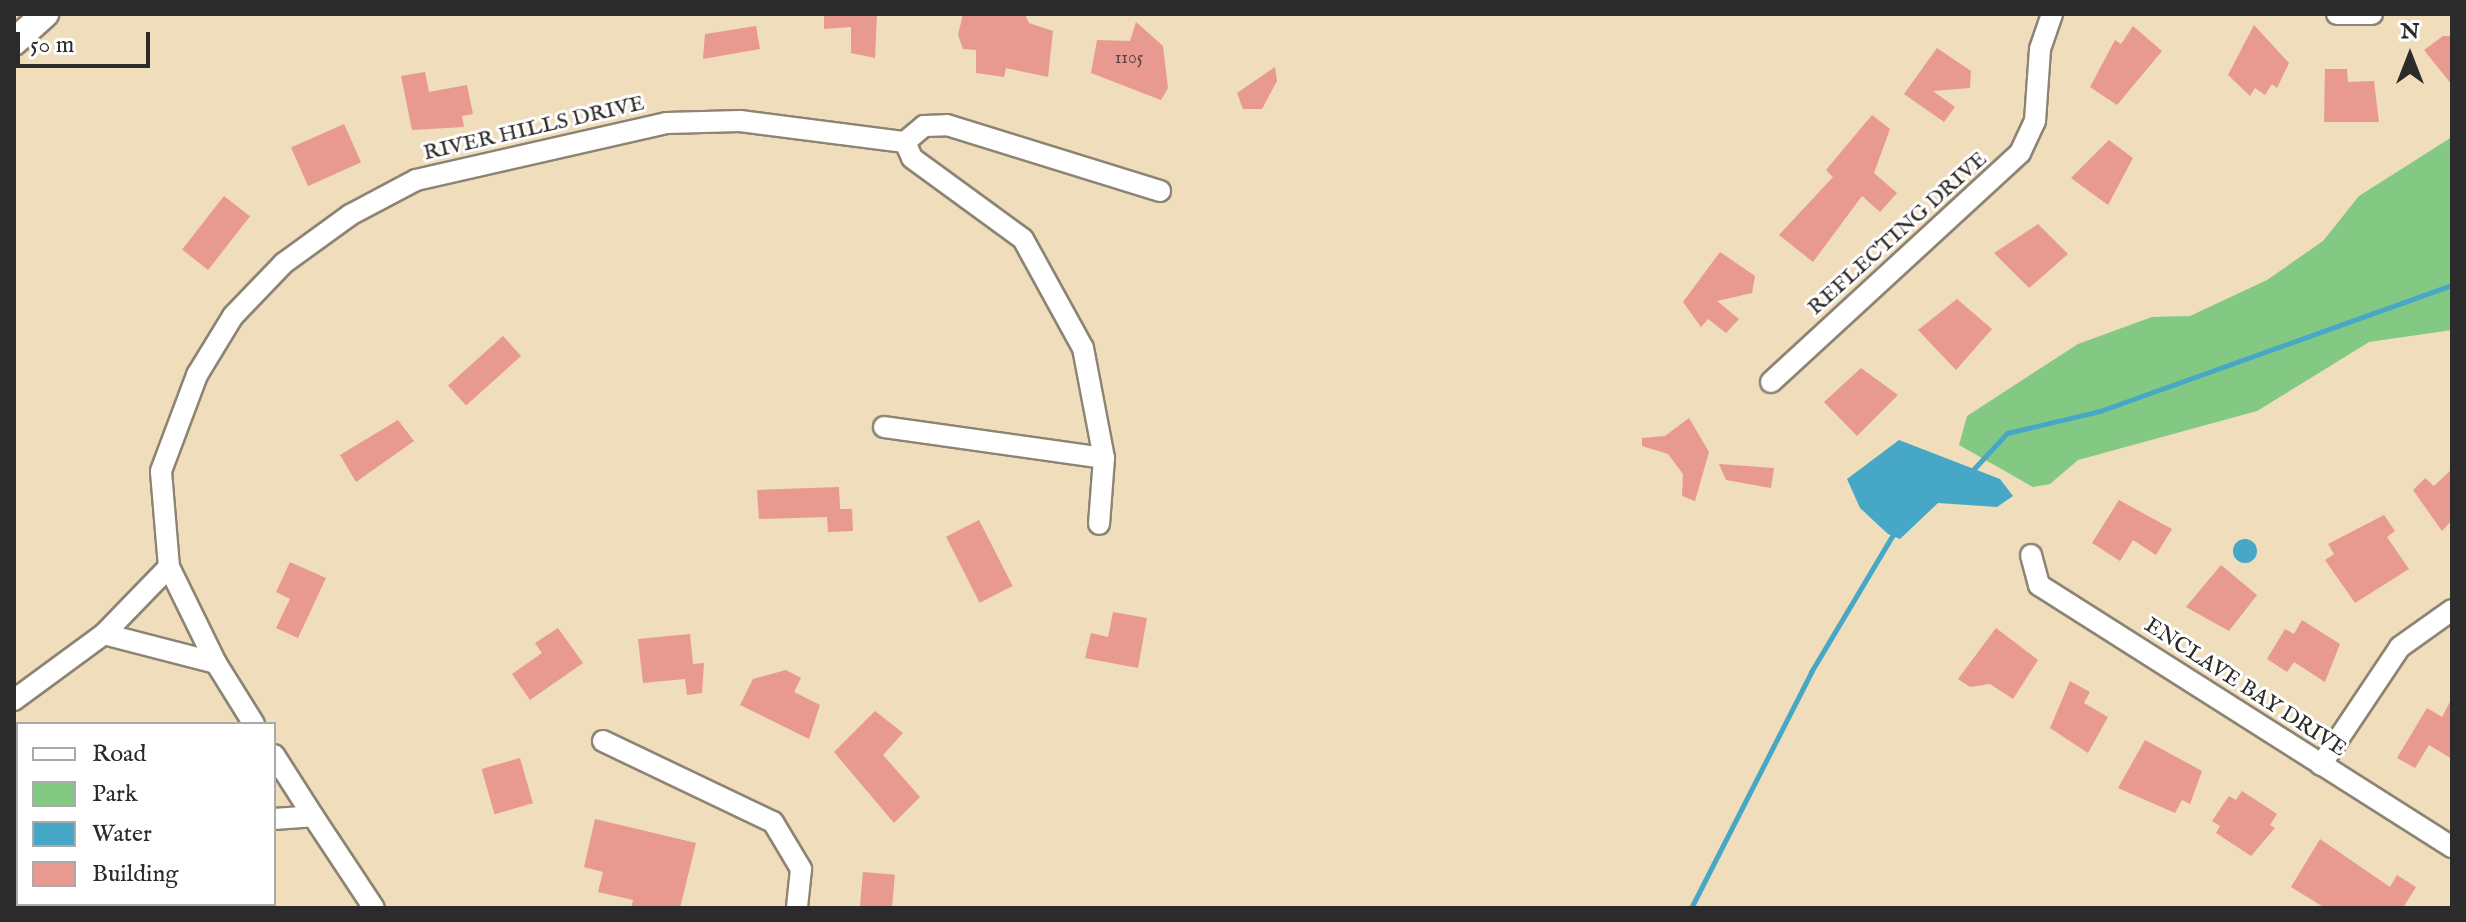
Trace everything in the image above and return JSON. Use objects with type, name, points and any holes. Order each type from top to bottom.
[{"type":"main road","points":[[14,42],[45,14]]},
{"type":"street","name":"REFLECTING DRIVE","points":[[1771,382],[2020,153],[2035,121],[2040,49],[2052,14]]},
{"type":"street","points":[[2337,14],[2372,14]]},
{"type":"street","name":"RIVER HILLS DRIVE","points":[[169,567],[161,471],[197,375],[243,305],[284,263],[350,215],[416,180],[667,123],[740,121],[905,142]]},
{"type":"street","points":[[1099,524],[1104,458],[1083,348],[1023,239],[912,158],[905,142],[924,126],[947,125],[1160,191]]},
{"type":"street","points":[[884,427],[1104,458]]},
{"type":"street","name":"ENCLAVE BAY DRIVE","points":[[2031,555],[2039,585],[2452,847]]},
{"type":"street","points":[[14,700],[104,634],[169,567],[216,663],[252,722]]},
{"type":"street","points":[[2321,765],[2400,647],[2452,610]]},
{"type":"street","points":[[104,634],[216,663]]},
{"type":"street","points":[[603,741],[773,822],[801,869],[797,908]]},
{"type":"street","points":[[276,758],[371,903],[390,908]]},
{"type":"street","points":[[276,819],[313,816]]},
{"type":"green space","points":[[2452,137],[2452,330],[2369,342],[2257,411],[2078,460],[2050,484],[2033,487],[1959,445],[1967,416],[2078,344],[2152,317],[2190,316],[2267,280],[2323,241],[2359,196]]},
{"type":"water","points":[[1899,440],[2000,479],[2013,496],[1997,507],[1938,503],[1900,539],[1888,534],[1860,508],[1847,479]]},
{"type":"water","points":[[2245,539],[2254,542],[2257,551],[2254,560],[2245,563],[2236,560],[2233,551],[2236,542]]},
{"type":"building","points":[[824,14],[877,14],[875,58],[851,53],[851,27],[824,29]]},
{"type":"building","points":[[963,14],[1025,14],[1029,23],[1053,31],[1048,77],[1006,68],[1004,77],[976,73],[976,50],[963,49],[958,35]]},
{"type":"building","points":[[1136,22],[1163,46],[1168,88],[1161,100],[1091,73],[1097,40],[1130,41]]},
{"type":"building","points":[[2254,25],[2289,63],[2277,88],[2272,84],[2265,95],[2255,88],[2250,96],[2228,75]]},
{"type":"building","points":[[756,26],[760,49],[703,59],[705,34]]},
{"type":"building","points":[[2133,26],[2162,51],[2117,105],[2090,87],[2115,40],[2121,44]]},
{"type":"building","points":[[2443,36],[2452,36],[2452,85],[2424,50]]},
{"type":"building","points":[[1937,48],[1971,71],[1970,88],[1933,91],[1955,107],[1944,122],[1904,94]]},
{"type":"building","points":[[1275,67],[1277,81],[1262,109],[1243,109],[1237,93]]},
{"type":"building","points":[[2325,69],[2347,69],[2348,82],[2374,81],[2379,122],[2324,122]]},
{"type":"building","points":[[425,72],[429,92],[467,85],[473,114],[462,116],[464,127],[412,130],[401,76]]},
{"type":"building","points":[[1872,115],[1890,129],[1874,173],[1897,193],[1880,212],[1862,196],[1813,262],[1779,235],[1833,177],[1826,170]]},
{"type":"building","points":[[344,124],[361,162],[308,186],[291,148]]},
{"type":"building","points":[[2109,140],[2133,158],[2108,205],[2071,178]]},
{"type":"building","points":[[224,196],[250,216],[208,270],[182,250]]},
{"type":"building","points":[[2038,224],[2068,254],[2029,288],[1994,253]]},
{"type":"building","points":[[1720,252],[1755,276],[1752,293],[1717,301],[1739,319],[1726,333],[1708,319],[1701,327],[1683,302]]},
{"type":"building","points":[[1957,299],[1992,329],[1956,370],[1918,330]]},
{"type":"building","points":[[503,336],[521,356],[466,406],[448,386]]},
{"type":"building","points":[[1861,368],[1898,395],[1857,436],[1824,402]]},
{"type":"building","points":[[1689,418],[1709,452],[1695,501],[1682,496],[1683,474],[1668,454],[1642,446],[1642,438],[1665,436]]},
{"type":"building","points":[[398,420],[414,441],[356,482],[340,455]]},
{"type":"building","points":[[1719,464],[1774,468],[1771,488],[1726,480]]},
{"type":"building","points":[[2452,469],[2452,520],[2442,531],[2413,490],[2425,478],[2434,486]]},
{"type":"building","points":[[839,487],[840,509],[852,509],[853,531],[828,532],[827,517],[759,519],[757,490]]},
{"type":"building","points":[[2119,500],[2172,529],[2156,555],[2133,540],[2120,561],[2092,543]]},
{"type":"building","points":[[2384,515],[2395,531],[2387,537],[2409,569],[2355,603],[2325,560],[2334,554],[2328,544]]},
{"type":"building","points":[[979,520],[1013,586],[980,603],[946,537]]},
{"type":"building","points":[[290,562],[326,578],[298,638],[276,628],[290,599],[276,592]]},
{"type":"building","points":[[2221,565],[2257,595],[2229,631],[2186,607]]},
{"type":"building","points":[[1113,612],[1147,618],[1138,668],[1085,658],[1091,633],[1108,637]]},
{"type":"building","points":[[2302,620],[2340,644],[2325,682],[2294,662],[2287,672],[2267,659],[2285,629],[2294,634]]},
{"type":"building","points":[[558,628],[583,663],[530,700],[512,674],[542,653],[535,643]]},
{"type":"building","points":[[1996,628],[2038,660],[2013,699],[1990,684],[1970,687],[1958,679]]},
{"type":"building","points":[[690,634],[693,664],[704,663],[702,693],[687,695],[685,679],[643,683],[638,639]]},
{"type":"building","points":[[786,670],[801,678],[794,692],[820,705],[809,739],[740,705],[753,679]]},
{"type":"building","points":[[2070,681],[2090,692],[2084,703],[2108,717],[2088,753],[2050,728]]},
{"type":"building","points":[[2452,698],[2452,759],[2429,745],[2415,768],[2397,758],[2427,708],[2442,717]]},
{"type":"building","points":[[875,711],[903,733],[883,755],[920,797],[894,823],[834,752]]},
{"type":"building","points":[[2145,740],[2202,771],[2190,804],[2182,800],[2175,813],[2118,788]]},
{"type":"building","points":[[520,758],[533,803],[495,814],[482,769]]},
{"type":"building","points":[[2242,791],[2277,814],[2270,825],[2275,828],[2251,856],[2216,833],[2220,826],[2212,821],[2229,796],[2236,800]]},
{"type":"building","points":[[595,819],[696,843],[680,908],[631,908],[633,900],[598,892],[603,872],[584,867]]},
{"type":"building","points":[[2320,839],[2390,887],[2397,875],[2416,887],[2403,908],[2325,908],[2291,887]]},
{"type":"building","points":[[863,872],[895,875],[892,908],[860,908]]},
{"type":"waterway","points":[[1970,473],[2007,433],[2100,411],[2452,285]]},
{"type":"waterway","points":[[1691,908],[1811,672],[1894,533]]}]
